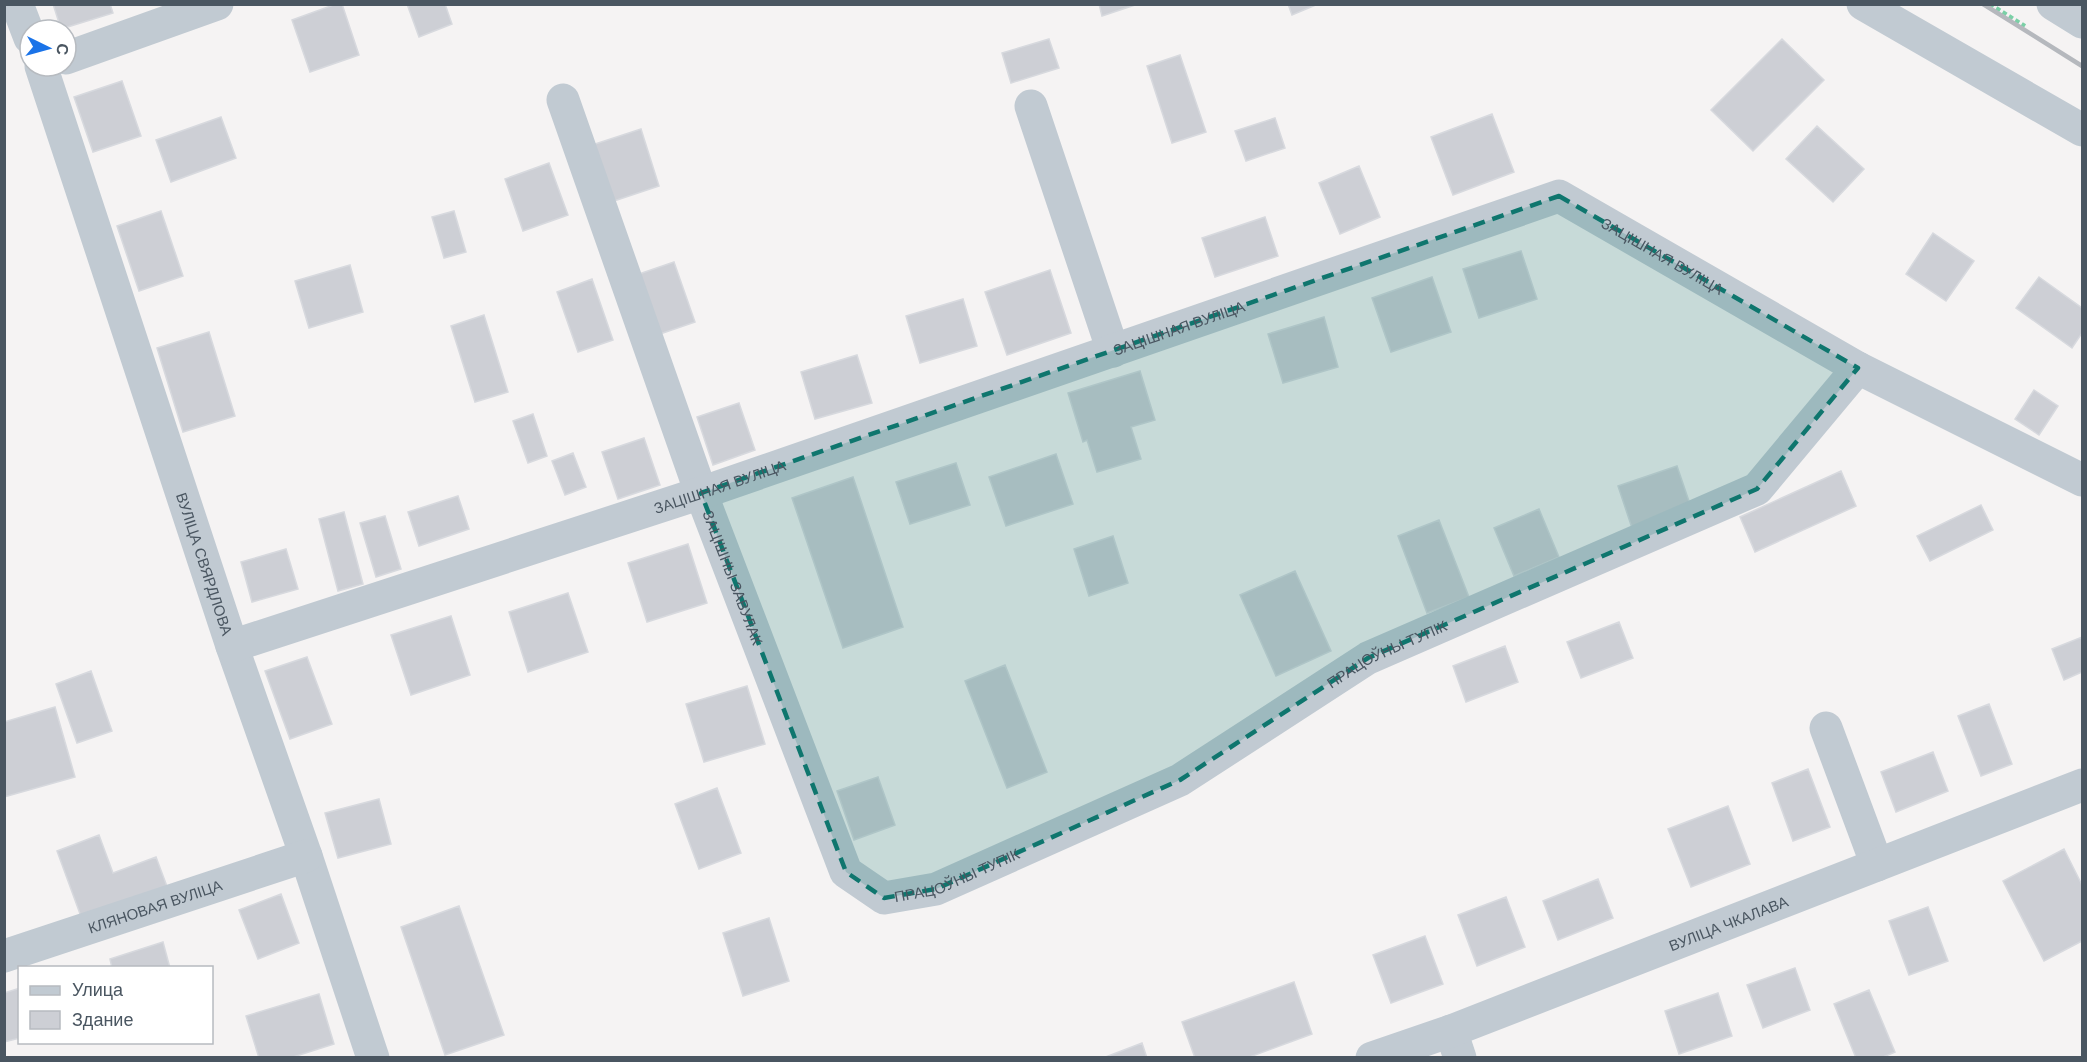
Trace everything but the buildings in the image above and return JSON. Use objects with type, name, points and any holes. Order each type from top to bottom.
[{"type":"street","points":[[78,54],[217,4]]},
{"type":"street","points":[[1863,4],[2082,130]]},
{"type":"street","points":[[2053,4],[2082,21]]},
{"type":"street","name":"ВУЛІЦА СВЯРДЛОВА","points":[[45,78],[232,646],[306,856],[373,1058]]},
{"type":"street","name":"ЗАЦІШНЫ ЗАВУЛАК","points":[[563,100],[701,494],[846,872],[884,898]]},
{"type":"street","points":[[1030,106],[1113,351]]},
{"type":"street","name":"ЗАЦІШНАЯ ВУЛІЦА","points":[[232,646],[701,494],[1559,196],[1858,368],[2082,480]]},
{"type":"street","name":"ПРАЦОЎНЫ ТУПІК","points":[[884,898],[936,889],[1180,780],[1368,658],[1757,489],[1858,368]]},
{"type":"street","points":[[1826,728],[1877,865]]},
{"type":"street","name":"ВУЛІЦА ЧКАЛАВА","points":[[1372,1058],[1455,1044],[1877,865],[2082,785]]},
{"type":"street","name":"КЛЯНОВАЯ ВУЛІЦА","points":[[4,956],[306,856]]},
{"type":"highlighted area","points":[[1559,196],[1858,368],[1757,489],[1368,658],[1180,780],[936,889],[884,898],[846,872],[701,493]]},
{"type":"railway","points":[[1983,4],[2082,66]]}]
